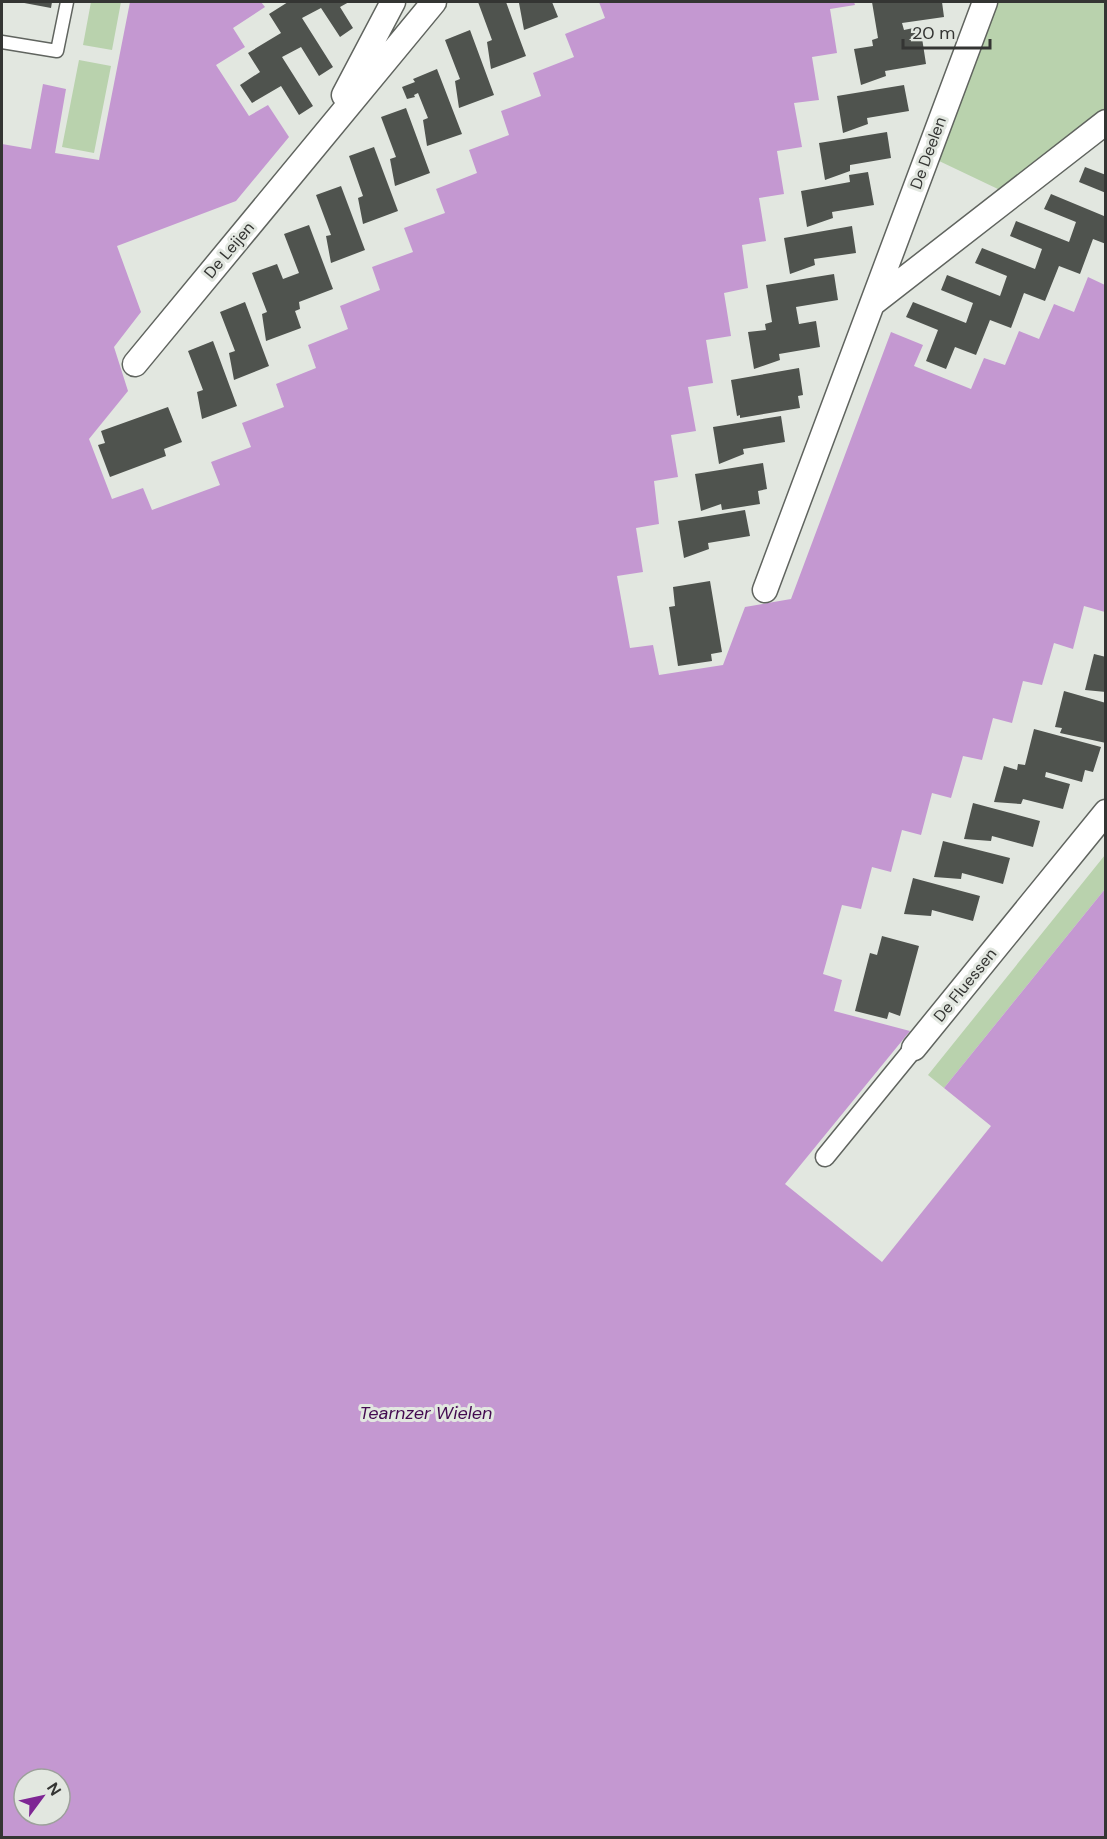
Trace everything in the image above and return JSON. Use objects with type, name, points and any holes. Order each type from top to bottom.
[{"type":"street","name":"De Leijen","points":[[323,136],[393,2]]},
{"type":"street","name":"De Leijen","points":[[135,364],[434,2]]},
{"type":"street","name":"De Deelen","points":[[765,590],[985,2]]},
{"type":"street","points":[[872,304],[1106,122]]},
{"type":"street","name":"De Fluessen","points":[[825,1157],[1106,812]]},
{"type":"lane","points":[[2,42],[57,51],[67,2]]},
{"type":"green space","points":[[91,2],[121,2],[112,50],[83,45]]},
{"type":"green space","points":[[997,2],[1105,2],[1105,108],[1000,190],[937,160]]},
{"type":"green space","points":[[79,60],[111,66],[94,153],[62,147]]},
{"type":"green space","points":[[1105,855],[1105,889],[944,1088],[928,1075]]},
{"type":"water","name":"Tearnzer Wielen","points":[[130,2],[261,2],[265,7],[233,28],[245,47],[216,65],[249,116],[268,105],[289,137],[236,201],[117,246],[141,312],[114,347],[128,391],[89,439],[112,499],[143,488],[152,510],[220,485],[211,462],[251,447],[242,423],[284,407],[276,384],[316,368],[308,345],[348,329],[340,306],[380,290],[372,267],[413,252],[404,228],[445,213],[436,189],[477,173],[469,150],[509,135],[501,111],[541,96],[533,73],[574,57],[565,34],[605,18],[599,2],[854,2],[855,5],[830,9],[837,53],[812,57],[819,100],[794,103],[802,147],[777,151],[784,194],[759,198],[766,241],[742,245],[748,288],[724,293],[731,336],[706,340],[713,383],[688,387],[696,431],[671,435],[678,477],[654,481],[659,524],[636,528],[643,572],[617,576],[630,648],[653,645],[659,675],[723,665],[745,607],[791,599],[891,332],[923,345],[914,366],[971,389],[984,358],[1005,365],[1019,331],[1039,339],[1054,304],[1074,312],[1088,277],[1105,285],[1105,612],[1084,606],[1073,649],[1054,643],[1042,685],[1023,681],[1012,723],[993,718],[982,760],[963,756],[951,798],[932,793],[921,835],[902,830],[891,872],[872,867],[861,909],[842,905],[823,974],[842,980],[834,1011],[910,1031],[785,1184],[882,1262],[991,1126],[944,1088],[1105,889],[1105,1837],[2,1837],[2,144],[31,149],[43,84],[66,89],[55,153],[99,160]]},
{"type":"building","points":[[19,2],[52,2],[51,8]]},
{"type":"building","points":[[288,2],[349,2],[340,7],[353,28],[340,37],[321,8],[302,18],[333,67],[319,76],[301,47],[282,57],[313,106],[299,115],[281,86],[252,103],[240,85],[260,72],[248,53],[281,33],[269,14]]},
{"type":"building","points":[[478,2],[506,2],[526,56],[491,69],[487,42],[492,40]]},
{"type":"building","points":[[552,2],[558,17],[524,30],[519,3]]},
{"type":"building","points":[[872,2],[942,2],[944,17],[902,23],[904,30],[918,27],[926,64],[885,71],[886,76],[861,85],[854,49],[873,46],[872,40],[878,38]]},
{"type":"building","points":[[470,30],[494,95],[459,108],[455,81],[460,79],[445,40]]},
{"type":"building","points":[[437,69],[462,134],[427,146],[423,120],[428,118],[418,93],[414,95],[415,97],[407,99],[402,87],[415,82],[413,79]]},
{"type":"building","points":[[904,85],[909,111],[867,118],[868,124],[843,133],[837,96]]},
{"type":"building","points":[[406,108],[430,173],[395,186],[390,159],[396,157],[381,117]]},
{"type":"building","points":[[887,132],[891,158],[850,165],[850,171],[825,180],[819,143]]},
{"type":"building","points":[[374,147],[398,211],[363,224],[358,198],[363,196],[349,156]]},
{"type":"building","points":[[1085,167],[1106,175],[1106,193],[1079,182]]},
{"type":"building","points":[[868,172],[874,205],[832,212],[833,218],[807,227],[801,191],[850,182],[849,175]]},
{"type":"building","points":[[341,186],[365,250],[331,263],[326,236],[331,235],[316,195]]},
{"type":"building","points":[[1051,194],[1104,216],[1106,212],[1106,244],[1093,239],[1080,274],[1059,266],[1045,301],[1024,293],[1011,328],[990,320],[976,355],[955,347],[946,369],[926,361],[938,330],[906,317],[913,302],[966,323],[973,303],[941,290],[947,275],[1000,296],[1007,276],[975,263],[982,248],[1035,269],[1042,249],[1010,236],[1016,221],[1069,242],[1076,222],[1044,209]]},
{"type":"building","points":[[309,225],[333,289],[299,302],[300,309],[295,311],[301,328],[266,341],[262,314],[267,312],[252,273],[277,264],[283,279],[299,273],[284,234]]},
{"type":"building","points":[[852,226],[856,253],[814,259],[815,265],[790,274],[784,238]]},
{"type":"building","points":[[834,274],[838,300],[796,307],[799,324],[816,321],[820,347],[779,354],[780,360],[754,369],[748,332],[766,330],[765,324],[772,322],[766,285]]},
{"type":"building","points":[[245,302],[269,366],[234,380],[229,353],[235,351],[220,312]]},
{"type":"building","points":[[213,341],[237,406],[202,419],[197,392],[203,390],[188,351]]},
{"type":"building","points":[[799,368],[803,395],[798,396],[800,408],[740,418],[740,415],[737,416],[731,380]]},
{"type":"building","points":[[168,407],[182,442],[164,449],[166,456],[110,477],[98,445],[105,443],[101,431]]},
{"type":"building","points":[[781,416],[785,442],[743,449],[744,454],[719,464],[713,427]]},
{"type":"building","points":[[763,463],[767,489],[758,491],[760,504],[722,510],[721,504],[701,511],[695,474]]},
{"type":"building","points":[[745,510],[750,536],[708,543],[709,549],[684,558],[678,521]]},
{"type":"building","points":[[710,581],[722,652],[711,654],[712,661],[678,666],[669,607],[675,606],[673,587]]},
{"type":"building","points":[[1094,654],[1106,657],[1106,692],[1085,690]]},
{"type":"building","points":[[1064,691],[1106,703],[1106,743],[1060,733],[1062,728],[1055,727]]},
{"type":"building","points":[[1034,729],[1101,747],[1093,772],[1085,770],[1082,782],[1046,772],[1045,777],[1070,784],[1063,809],[1023,799],[1021,804],[994,802],[1004,766],[1017,770],[1018,764],[1025,765]]},
{"type":"building","points":[[973,803],[1040,821],[1033,847],[992,836],[991,841],[964,839]]},
{"type":"building","points":[[943,841],[1010,858],[1003,884],[962,873],[961,879],[934,877]]},
{"type":"building","points":[[913,878],[980,896],[973,921],[932,910],[931,916],[904,914]]},
{"type":"building","points":[[882,936],[919,946],[900,1016],[889,1012],[887,1019],[855,1011],[870,953],[877,955]]}]
